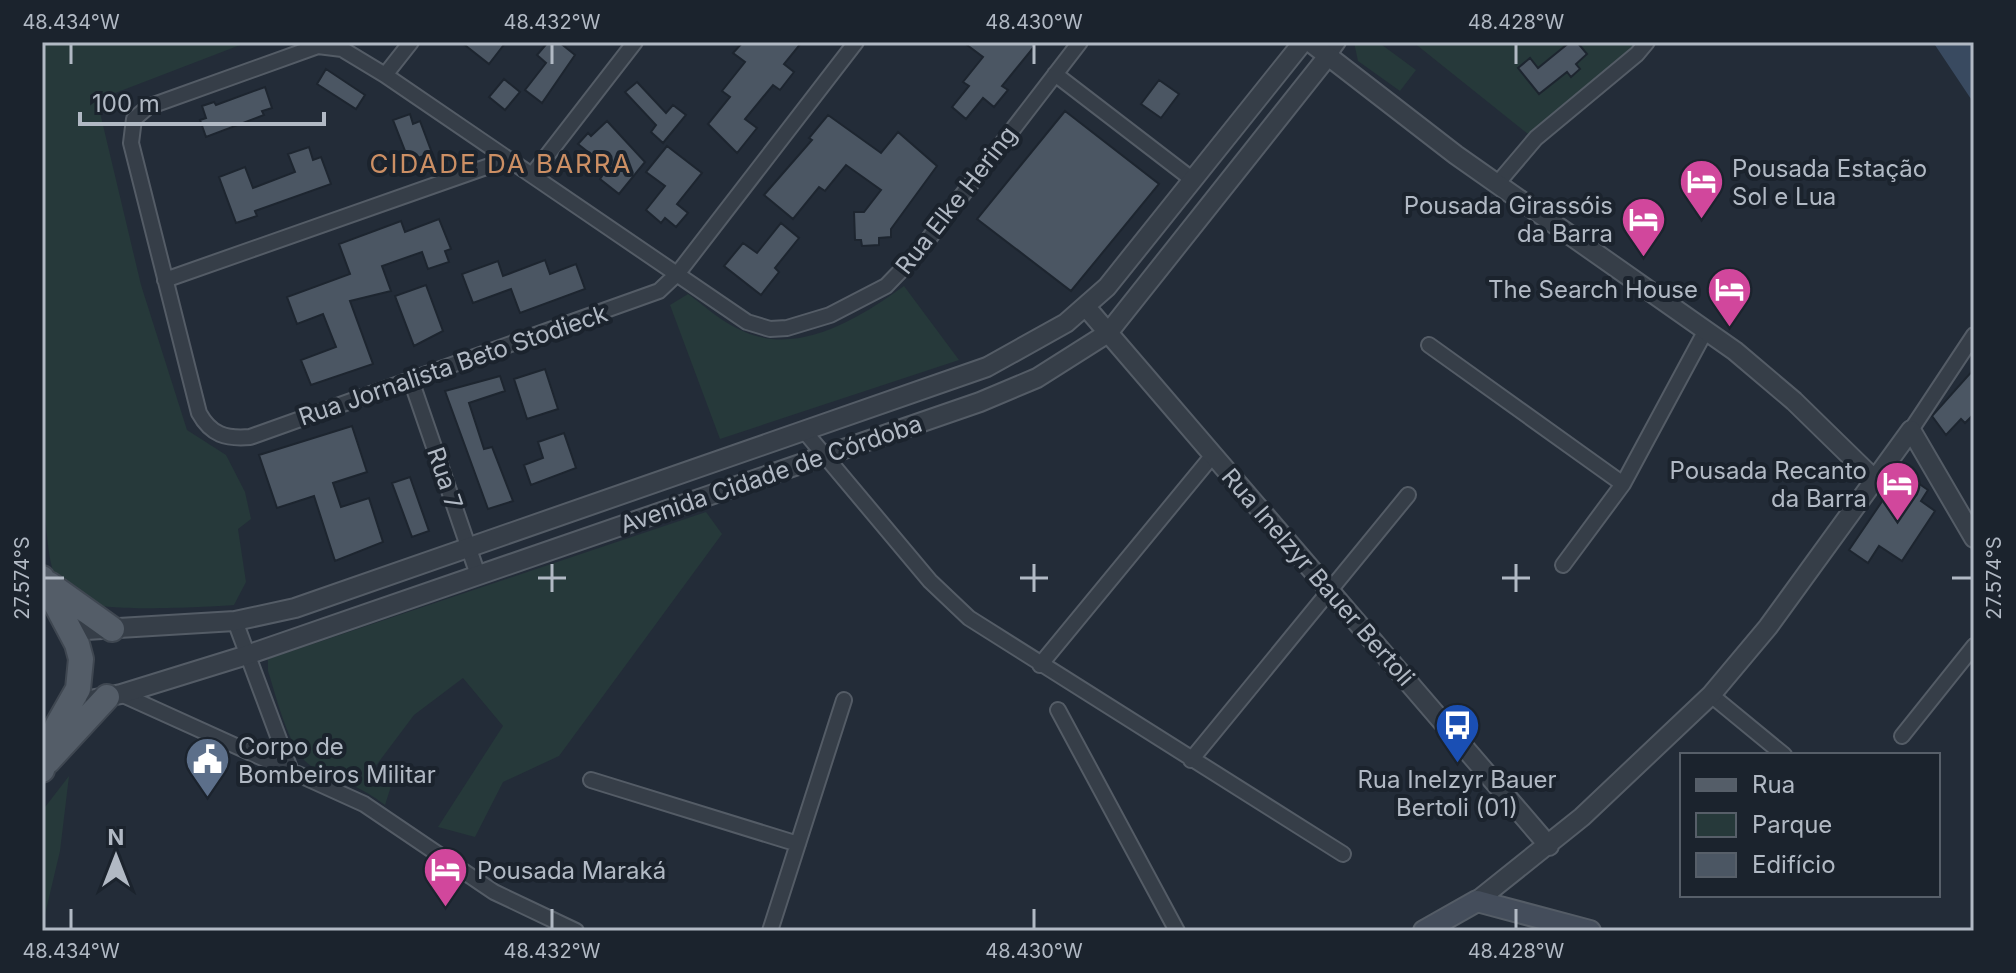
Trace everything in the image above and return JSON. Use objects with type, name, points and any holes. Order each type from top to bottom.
[{"type":"main road","points":[[42,578],[112,629]]},
{"type":"main road","points":[[42,578],[81,659],[78,689],[57,726],[43,768]]},
{"type":"main road","points":[[42,624],[69,631]]},
{"type":"main road","points":[[43,768],[114,696]]},
{"type":"main road","points":[[42,710],[70,702]]},
{"type":"main road","points":[[1424,931],[1477,901],[1590,931]]},
{"type":"street","points":[[385,75],[411,42]]},
{"type":"street","points":[[532,175],[635,42]]},
{"type":"street","name":"Rua Jornalista Beto Stodieck","points":[[165,280],[199,413],[206,427],[220,436],[250,437],[648,296],[669,283],[856,42]]},
{"type":"street","name":"Rua Elke Hering","points":[[165,280],[131,143],[134,119],[148,107],[308,49],[330,45],[351,53],[385,75],[747,322],[770,329],[808,323],[867,299],[902,271],[1080,42]]},
{"type":"street","name":"Avenida Cidade de Córdoba","points":[[69,631],[235,621],[295,608],[987,367],[1044,338],[1086,307],[1303,42]]},
{"type":"street","points":[[1310,42],[1333,49],[1497,184],[1761,372],[1877,482]]},
{"type":"street","points":[[1497,184],[1536,138],[1637,54],[1647,42]]},
{"type":"street","name":"Avenida Cidade de Córdoba","points":[[70,702],[114,696],[247,655],[1015,389],[1066,362],[1108,333],[1333,49]]},
{"type":"street","points":[[1055,74],[1193,180]]},
{"type":"street","points":[[165,280],[509,159]]},
{"type":"street","name":"Rua Inelzyr Bauer Bertoli","points":[[1086,307],[1549,846]]},
{"type":"street","points":[[1563,565],[1623,484],[1706,330]]},
{"type":"street","points":[[1477,901],[1549,846],[1711,695],[1877,482],[1974,335]]},
{"type":"street","points":[[1429,345],[1623,484]]},
{"type":"street","name":"Rua 7","points":[[411,380],[478,575]]},
{"type":"street","points":[[1911,430],[1974,538]]},
{"type":"street","points":[[805,432],[949,600],[990,634],[1343,854]]},
{"type":"street","points":[[1040,665],[1213,455]]},
{"type":"street","points":[[1191,760],[1408,495]]},
{"type":"street","points":[[235,621],[292,774]]},
{"type":"street","points":[[1902,736],[1974,646]]},
{"type":"street","points":[[1711,695],[1782,753]]},
{"type":"street","points":[[114,696],[364,804],[494,892],[576,931]]},
{"type":"street","points":[[770,931],[844,700]]},
{"type":"street","points":[[1058,710],[1177,931]]},
{"type":"street","points":[[591,780],[798,844]]},
{"type":"green space","points":[[42,42],[248,42],[97,100],[141,285],[187,430],[226,455],[245,492],[251,519],[238,529],[246,582],[234,605],[159,608],[100,606],[89,603],[56,576],[49,549],[41,413]]},
{"type":"green space","points":[[1354,42],[1378,42],[1416,70],[1400,91],[1358,61]]},
{"type":"green space","points":[[1413,42],[1639,42],[1528,134]]},
{"type":"green space","points":[[904,286],[959,360],[720,439],[670,305],[688,294],[737,329],[766,338],[787,339],[829,330],[849,321]]},
{"type":"green space","points":[[706,512],[722,534],[559,756],[503,782],[475,837],[438,827],[503,726],[463,678],[414,715],[375,767],[392,783],[385,805],[359,788],[313,767],[297,751],[268,671],[268,659]]},
{"type":"green space","points":[[69,776],[60,851],[42,927],[42,811]]},
{"type":"water","points":[[1933,42],[1974,42],[1974,103],[1969,96]]},
{"type":"building","points":[[461,42],[506,42],[489,64]]},
{"type":"building","points":[[548,42],[559,42],[575,55],[542,103],[525,90],[546,63],[537,55]]},
{"type":"building","points":[[743,42],[802,42],[784,64],[794,72],[780,90],[773,85],[745,119],[757,128],[737,153],[708,124],[730,97],[722,91],[745,62],[733,53]]},
{"type":"building","points":[[963,42],[1038,42],[1002,86],[1008,90],[994,107],[983,98],[966,119],[952,107],[969,86],[963,82],[983,57]]},
{"type":"building","points":[[1570,42],[1577,42],[1587,54],[1576,64],[1580,69],[1571,77],[1567,72],[1539,94],[1518,68],[1530,58],[1538,68]]},
{"type":"building","points":[[326,69],[365,95],[356,109],[317,84]]},
{"type":"building","points":[[504,79],[520,92],[505,110],[489,97]]},
{"type":"building","points":[[1159,80],[1179,94],[1161,118],[1141,104]]},
{"type":"building","points":[[637,82],[666,113],[673,105],[686,115],[663,143],[651,132],[656,125],[625,92]]},
{"type":"building","points":[[265,87],[272,108],[262,111],[264,115],[206,137],[200,120],[206,118],[202,106],[214,102],[216,105]]},
{"type":"building","points":[[1065,111],[1159,184],[1071,291],[977,219]]},
{"type":"building","points":[[410,114],[413,124],[420,121],[432,153],[409,161],[393,120]]},
{"type":"building","points":[[828,115],[881,153],[898,132],[937,166],[891,229],[891,237],[879,238],[879,245],[862,246],[861,240],[855,240],[854,212],[864,212],[881,190],[846,165],[825,191],[819,187],[793,219],[764,195],[812,140],[809,138]]},
{"type":"building","points":[[607,121],[645,162],[619,194],[600,179],[608,168],[578,144],[588,133],[591,136]]},
{"type":"building","points":[[667,146],[702,173],[677,204],[688,213],[676,227],[665,218],[661,223],[646,210],[665,186],[646,172]]},
{"type":"building","points":[[309,147],[313,160],[321,157],[331,184],[255,211],[257,216],[236,223],[219,177],[245,167],[253,188],[295,172],[288,154]]},
{"type":"building","points":[[439,219],[451,249],[445,251],[449,262],[428,269],[422,252],[382,266],[391,291],[350,301],[373,364],[311,385],[301,360],[336,347],[323,314],[297,324],[287,297],[350,274],[339,244],[401,221],[405,232]]},
{"type":"building","points":[[781,223],[799,238],[775,268],[779,272],[761,295],[724,266],[743,243],[757,253]]},
{"type":"building","points":[[545,260],[550,274],[576,264],[585,289],[520,313],[511,289],[473,303],[462,274],[498,261],[503,276]]},
{"type":"building","points":[[426,285],[443,331],[414,346],[395,296]]},
{"type":"building","points":[[545,369],[558,409],[527,419],[514,379]]},
{"type":"building","points":[[1974,369],[1974,414],[1965,423],[1961,419],[1946,435],[1932,416]]},
{"type":"building","points":[[500,376],[505,391],[469,403],[484,449],[492,447],[513,501],[488,509],[445,391]]},
{"type":"building","points":[[352,426],[367,472],[333,483],[341,507],[369,498],[383,542],[335,561],[314,496],[277,508],[259,455]]},
{"type":"building","points":[[564,433],[576,468],[531,485],[524,465],[543,458],[538,442]]},
{"type":"building","points":[[1902,472],[1928,490],[1921,501],[1935,511],[1902,561],[1879,546],[1868,563],[1849,550]]},
{"type":"building","points":[[410,477],[429,531],[412,537],[392,483]]},
{"type":"place","name":"Pousada Estação Sol e Lua","points":[[1701,221]]},
{"type":"place","name":"Pousada Girassóis da Barra","points":[[1644,258]]},
{"type":"place","name":"The Search House","points":[[1729,328]]},
{"type":"place","name":"Pousada Recanto da Barra","points":[[1898,523]]},
{"type":"place","name":"Rua Inelzyr Bauer Bertoli (01)","points":[[1457,764]]},
{"type":"place","name":"Corpo de Bombeiros Militar","points":[[207,799]]},
{"type":"place","name":"Pousada Maraká","points":[[446,909]]},
{"type":"district","name":"CIDADE DA BARRA","points":[[501,163]]}]
